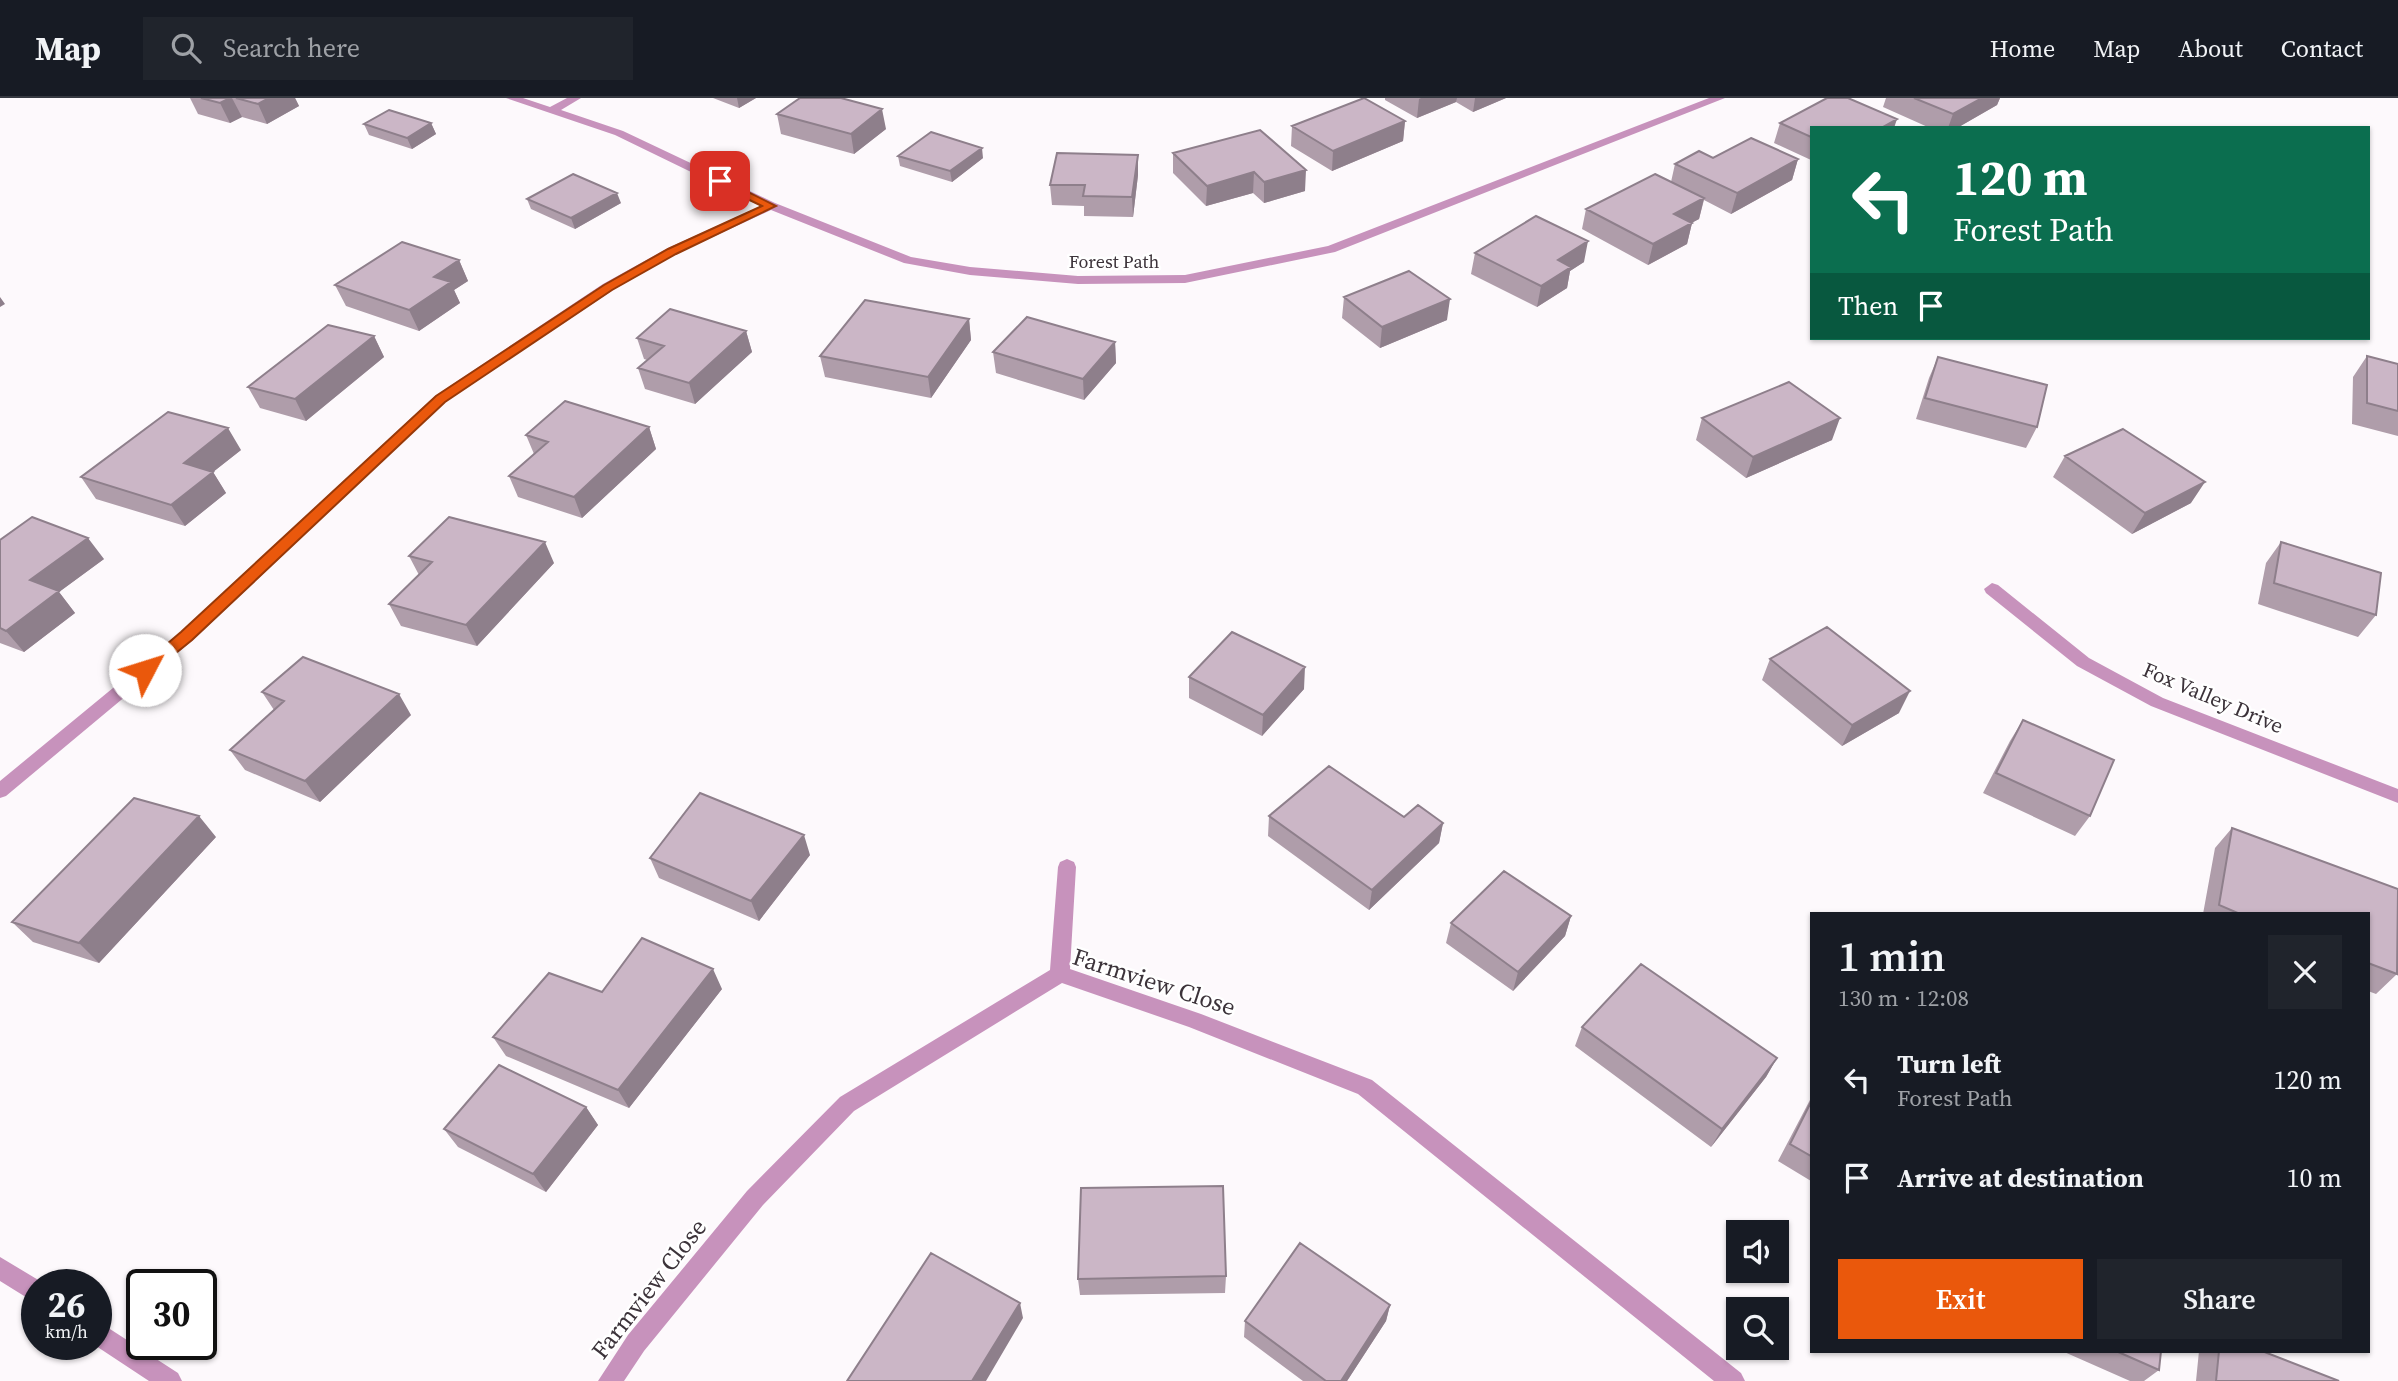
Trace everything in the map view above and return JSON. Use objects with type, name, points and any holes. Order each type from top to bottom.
[{"type":"street","name":"Forest Path","points":[[512,98],[619,133],[771,206],[908,260],[958,269],[1078,281],[1185,279],[1331,248],[1718,98]]},
{"type":"street","points":[[551,111],[575,98]]},
{"type":"street","points":[[0,790],[187,636],[440,399],[608,287],[672,251],[771,206]]},
{"type":"street","name":"Fox Valley Drive","points":[[1992,589],[2083,662],[2157,702],[2398,796]]},
{"type":"street","points":[[1060,974],[1067,867]]},
{"type":"street","name":"Farmview Close","points":[[610,1381],[636,1343],[755,1198],[846,1104],[1060,974],[1194,1020],[1365,1087],[1733,1381]]},
{"type":"street","points":[[0,1268],[21,1282]]},
{"type":"street","points":[[112,1343],[170,1381]]},
{"type":"building","points":[[201,98],[230,98],[220,103]]},
{"type":"building","points":[[236,98],[269,98],[258,104]]},
{"type":"building","points":[[800,98],[841,98],[882,109],[851,134],[777,114]]},
{"type":"building","points":[[1364,98],[1405,121],[1333,151],[1292,126]]},
{"type":"building","points":[[1827,98],[1848,98],[1897,119],[1885,126],[1810,126],[1810,137],[1780,123]]},
{"type":"building","points":[[1914,98],[1982,98],[1953,114]]},
{"type":"building","points":[[389,110],[431,123],[407,138],[364,124]]},
{"type":"building","points":[[1260,130],[1306,170],[1264,182],[1254,172],[1207,186],[1173,153]]},
{"type":"building","points":[[931,132],[982,148],[950,171],[898,156]]},
{"type":"building","points":[[1751,138],[1798,159],[1737,193],[1675,164],[1699,151],[1713,158]]},
{"type":"building","points":[[1057,153],[1138,155],[1132,197],[1083,196],[1085,185],[1050,185]]},
{"type":"building","points":[[573,174],[617,193],[571,218],[527,199]]},
{"type":"building","points":[[1655,174],[1704,198],[1674,214],[1692,223],[1653,244],[1586,209]]},
{"type":"building","points":[[1536,216],[1588,241],[1558,260],[1571,267],[1541,286],[1475,253]]},
{"type":"building","points":[[402,242],[459,260],[434,277],[451,282],[409,310],[335,285]]},
{"type":"building","points":[[1409,271],[1450,299],[1382,327],[1344,297]]},
{"type":"building","points":[[865,300],[969,319],[928,377],[820,356]]},
{"type":"building","points":[[670,309],[746,331],[689,383],[638,368],[664,346],[637,338]]},
{"type":"building","points":[[1027,317],[1115,342],[1083,379],[993,352]]},
{"type":"building","points":[[328,325],[374,336],[295,399],[248,387]]},
{"type":"building","points":[[2367,356],[2398,364],[2398,411],[2367,403]]},
{"type":"building","points":[[1938,357],[2047,385],[2037,427],[1925,398]]},
{"type":"building","points":[[1789,382],[1840,418],[1753,457],[1702,418]]},
{"type":"building","points":[[565,401],[649,427],[574,497],[509,476],[548,442],[526,435]]},
{"type":"building","points":[[168,412],[228,428],[184,463],[213,472],[171,505],[81,477]]},
{"type":"building","points":[[2123,429],[2205,482],[2145,513],[2065,456]]},
{"type":"building","points":[[32,517],[88,538],[30,580],[59,591],[6,631],[0,628],[0,540]]},
{"type":"building","points":[[449,517],[545,542],[466,625],[389,604],[432,562],[409,556]]},
{"type":"building","points":[[2281,542],[2381,573],[2376,615],[2274,583]]},
{"type":"building","points":[[1827,627],[1910,691],[1852,725],[1770,659]]},
{"type":"building","points":[[1232,632],[1305,667],[1263,715],[1189,677]]},
{"type":"building","points":[[303,657],[399,694],[305,781],[230,750],[284,701],[262,692]]},
{"type":"building","points":[[2023,720],[2114,760],[2090,816],[1996,773]]},
{"type":"building","points":[[1329,766],[1404,817],[1418,805],[1443,823],[1372,890],[1269,816]]},
{"type":"building","points":[[700,793],[804,835],[751,901],[650,858]]},
{"type":"building","points":[[134,798],[199,816],[79,943],[12,922]]},
{"type":"building","points":[[2232,828],[2398,889],[2397,974],[2370,964],[2370,912],[2235,912],[2219,905]]},
{"type":"building","points":[[1504,871],[1571,916],[1518,972],[1451,923]]},
{"type":"building","points":[[642,938],[713,969],[618,1090],[493,1037],[549,973],[602,992]]},
{"type":"building","points":[[1641,964],[1777,1058],[1722,1129],[1582,1027]]},
{"type":"building","points":[[499,1065],[586,1107],[533,1174],[444,1129]]},
{"type":"building","points":[[1810,1104],[1810,1155],[1790,1144]]},
{"type":"building","points":[[1223,1186],[1226,1276],[1078,1279],[1081,1188]]},
{"type":"building","points":[[1300,1243],[1390,1305],[1341,1381],[1326,1381],[1245,1321]]},
{"type":"building","points":[[931,1253],[1020,1303],[972,1381],[847,1381]]},
{"type":"building","points":[[2121,1353],[2161,1353],[2159,1370]]},
{"type":"building","points":[[2219,1353],[2267,1353],[2339,1381],[2216,1381]]},
{"type":"route","points":[[145,670],[187,636],[440,399],[608,287],[672,251],[771,206],[720,181]]}]
